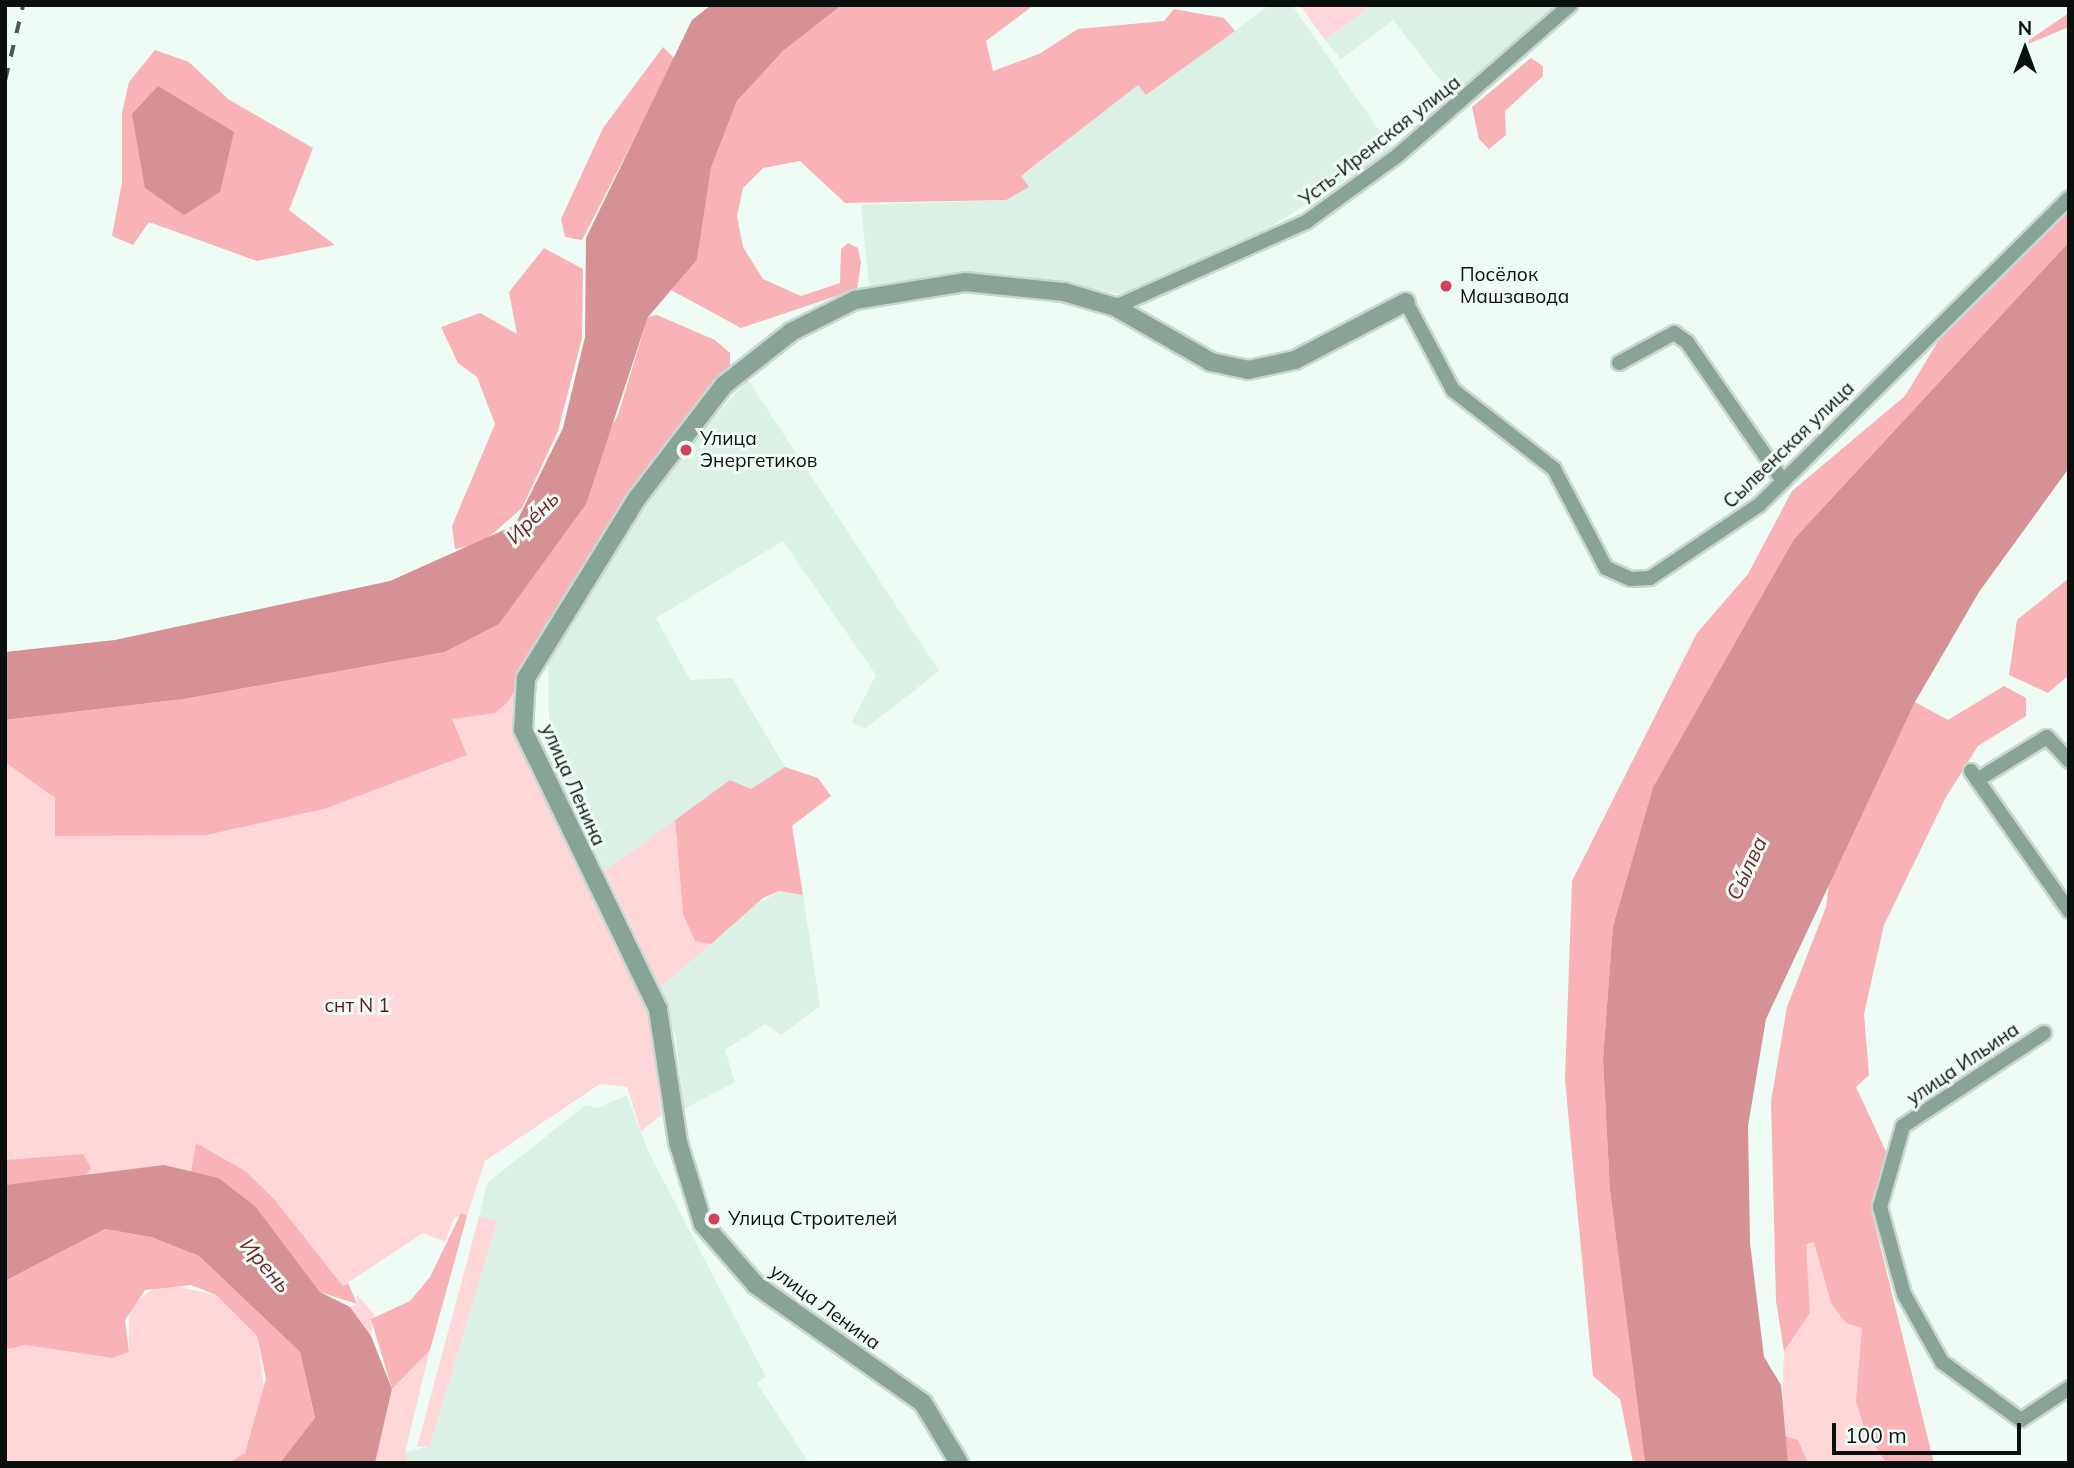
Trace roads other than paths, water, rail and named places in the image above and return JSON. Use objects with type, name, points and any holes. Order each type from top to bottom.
[{"type":"street","name":"Усть-Иренская улица","points":[[1115,307],[1306,222],[1397,156],[1570,5]]},
{"type":"street","name":"Сылвенская улица","points":[[1406,302],[1452,390],[1554,469],[1612,572],[1631,579],[1659,575],[1741,520],[2069,198]]},
{"type":"street","name":"улица Ленина","points":[[959,1463],[923,1403],[756,1285],[703,1224],[678,1142],[658,1009],[523,730],[526,678],[638,497],[704,410],[741,368],[791,332],[877,293],[965,282],[1028,286],[1115,307]]},
{"type":"street","points":[[1115,307],[1211,362],[1248,370],[1295,360],[1406,302]]},
{"type":"street","points":[[1619,363],[1674,333],[1687,342],[1783,481]]},
{"type":"street","points":[[2069,761],[2047,737],[1974,776],[2069,911]]},
{"type":"street","name":"улица Ильина","points":[[2044,1033],[1903,1126],[1880,1207],[1904,1294],[1942,1362],[2021,1420],[2069,1388]]},
{"type":"water","name":"Ире́нь","points":[[711,5],[842,5],[783,51],[737,101],[711,168],[697,260],[648,317],[586,504],[499,624],[445,652],[184,699],[5,720],[5,652],[115,640],[390,581],[515,525],[563,428],[585,337],[586,238],[692,20]]},
{"type":"water","points":[[158,86],[234,132],[220,192],[184,215],[145,188],[132,114]]},
{"type":"water","name":"Сы́лва","points":[[2069,242],[2069,468],[1979,592],[1915,702],[1766,1019],[1748,1126],[1750,1243],[1764,1357],[1781,1385],[1788,1463],[1645,1463],[1610,1191],[1603,1059],[1613,926],[1653,787],[1794,539]]},
{"type":"water","name":"Ирень","points":[[164,1165],[219,1178],[256,1207],[320,1292],[350,1307],[371,1336],[392,1389],[375,1463],[280,1463],[315,1418],[300,1352],[199,1256],[151,1237],[105,1229],[5,1281],[5,1185]]},
{"type":"railway","points":[[5,80],[23,5]]},
{"type":"place","name":"Посёлок Машзавода","points":[[1446,286]]},
{"type":"place","name":"Улица Энергетиков","points":[[686,450]]},
{"type":"place","name":"Улица Строителей","points":[[714,1219]]},
{"type":"park label","name":"снт N 1","points":[[357,1006]]}]
